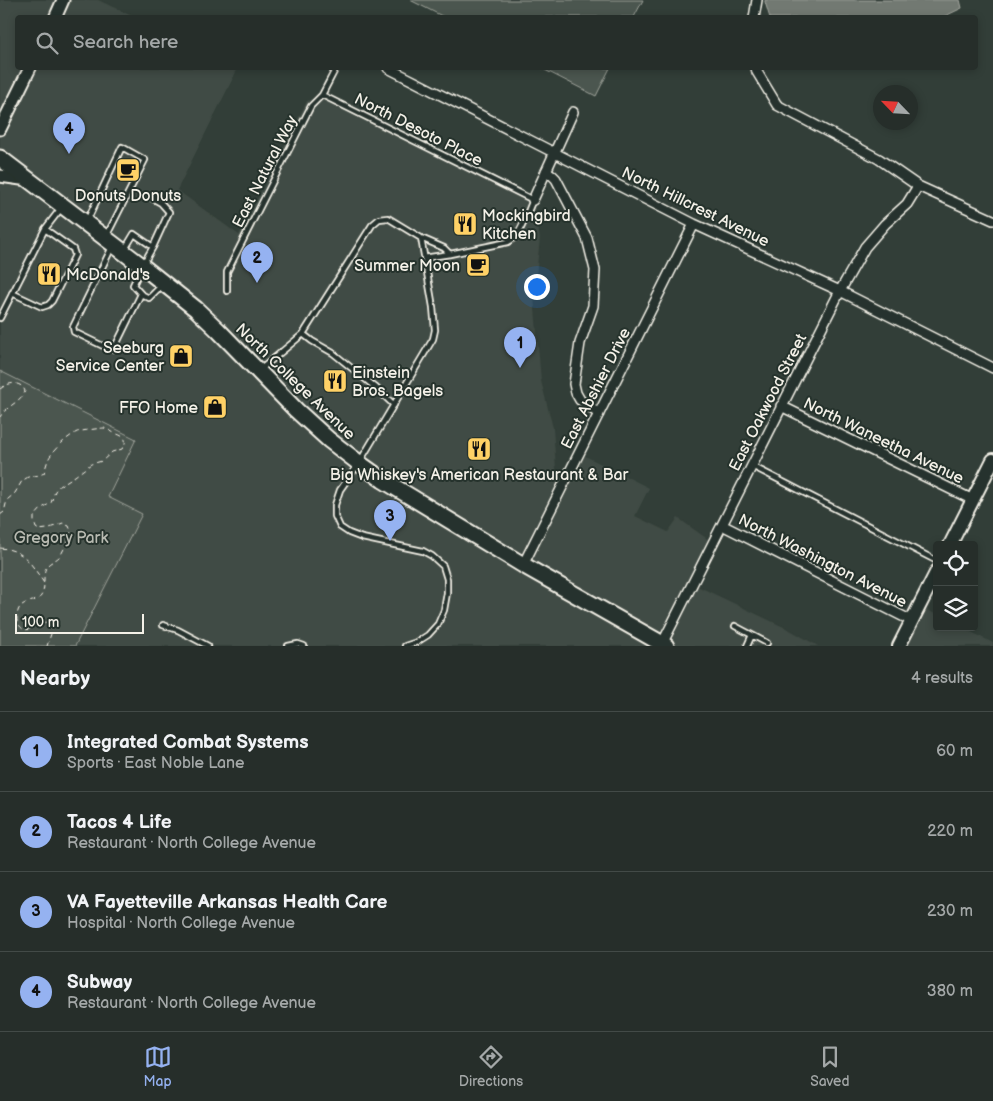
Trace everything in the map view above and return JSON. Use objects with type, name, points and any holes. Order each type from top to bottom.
[{"type":"main road","name":"North College Avenue","points":[[0,158],[142,266],[200,313],[329,440],[359,463],[383,480],[523,565],[664,645]]},
{"type":"main road","points":[[952,541],[993,460]]},
{"type":"main road","points":[[899,646],[933,579]]},
{"type":"street","points":[[56,15],[63,0]]},
{"type":"street","points":[[754,15],[757,0]]},
{"type":"street","points":[[0,129],[29,70]]},
{"type":"street","name":"North Hillcrest Avenue","points":[[392,70],[694,224],[840,291],[993,368]]},
{"type":"street","points":[[756,70],[777,105],[879,159],[918,186],[993,220]]},
{"type":"street","points":[[533,200],[573,112]]},
{"type":"street","points":[[546,171],[556,179],[586,238],[594,270],[593,306],[580,343],[574,384],[580,400],[599,414]]},
{"type":"street","points":[[0,176],[30,180]]},
{"type":"street","name":"East Oakwood Street","points":[[664,645],[781,406],[840,291],[865,247],[885,224],[907,204],[918,186]]},
{"type":"street","name":"East Abshier Drive","points":[[523,565],[694,224]]},
{"type":"street","name":"North Waneetha Avenue","points":[[781,406],[973,500]]},
{"type":"street","name":"North Washington Avenue","points":[[722,526],[912,621]]},
{"type":"lane","points":[[322,94],[335,70]]},
{"type":"lane","name":"North Desoto Place","points":[[322,94],[533,200]]},
{"type":"lane","name":"East Natural Way","points":[[227,291],[227,272],[311,106],[322,94]]},
{"type":"lane","points":[[86,224],[122,147],[145,160],[114,245],[73,326],[74,332],[103,346],[114,348],[141,294]]},
{"type":"lane","points":[[152,198],[161,203],[169,212],[133,285],[141,294],[149,298],[164,284]]},
{"type":"lane","points":[[424,258],[508,242],[514,239],[533,200]]},
{"type":"lane","points":[[0,318],[45,229],[62,206]]},
{"type":"lane","points":[[258,371],[303,334],[372,225],[379,219],[388,218],[421,238],[444,248],[450,254]]},
{"type":"lane","points":[[12,294],[42,307],[52,301],[75,252],[45,229]]},
{"type":"lane","points":[[114,245],[134,234],[153,247]]},
{"type":"lane","points":[[405,646],[417,642],[428,635],[438,624],[444,610],[447,593],[447,579],[443,566],[423,551],[362,538],[349,533],[340,527],[335,516],[335,505],[340,490],[359,463],[394,405],[434,333],[433,307],[421,238]]},
{"type":"lane","points":[[303,334],[332,352],[394,405]]},
{"type":"lane","points":[[752,466],[933,559]]},
{"type":"lane","points":[[163,625],[178,630],[208,646]]},
{"type":"lane","points":[[735,626],[767,643]]},
{"type":"lane","points":[[747,646],[752,635]]},
{"type":"lane","points":[[288,646],[298,644],[304,646]]},
{"type":"path","points":[[0,389],[5,384],[15,383],[23,387],[25,391],[24,395],[7,408],[0,417]]},
{"type":"path","points":[[0,514],[4,512],[7,500],[15,493],[22,481],[28,477],[44,473],[50,456],[58,446],[77,432],[103,428],[122,435],[125,439],[122,449],[112,452],[102,461],[91,464],[59,486],[50,503],[42,508],[34,517],[36,528],[39,530],[63,523],[69,526],[70,529],[70,538],[60,555],[45,568],[40,598],[22,605],[17,620],[24,630],[42,622],[50,623],[52,631],[47,646]]},
{"type":"path","points":[[0,548],[18,552],[28,560],[44,583]]},
{"type":"shaded area","points":[[0,0],[98,0],[130,15],[15,15],[15,70],[237,70],[177,190],[239,235],[307,101],[322,95],[533,200],[540,238],[534,296],[541,381],[553,428],[558,495],[579,453],[649,488],[635,516],[668,532],[678,518],[713,543],[693,584],[790,630],[818,646],[75,646],[142,514],[107,497],[136,439],[0,371],[0,176],[28,180],[0,158]]},
{"type":"shaded area","points":[[765,0],[960,0],[962,8],[947,15],[769,15]]},
{"type":"shaded area","points":[[919,606],[933,613],[933,631],[969,631],[993,643],[993,646],[899,646]]},
{"type":"green space","points":[[410,0],[643,0],[635,15],[440,15]]},
{"type":"green space","points":[[545,70],[609,70],[596,96]]},
{"type":"green space","name":"Gregory Park","points":[[0,371],[136,439],[108,497],[142,514],[75,646],[0,646]]},
{"type":"place","name":"Subway","points":[[69,154]]},
{"type":"place","name":"Donuts Donuts","points":[[128,170]]},
{"type":"place","name":"Mockingbird Kitchen","points":[[465,224]]},
{"type":"place","name":"Summer Moon","points":[[478,265]]},
{"type":"place","name":"McDonald's","points":[[49,274]]},
{"type":"place","name":"Tacos 4 Life","points":[[257,283]]},
{"type":"place","name":"Seeburg Service Center","points":[[181,356]]},
{"type":"place","name":"Integrated Combat Systems","points":[[520,368]]},
{"type":"place","name":"Einstein Bros. Bagels","points":[[335,381]]},
{"type":"place","name":"FFO Home","points":[[215,407]]},
{"type":"place","name":"Big Whiskey's American Restaurant & Bar","points":[[479,449]]},
{"type":"place","name":"VA Fayetteville Arkansas Health Care","points":[[390,541]]}]
